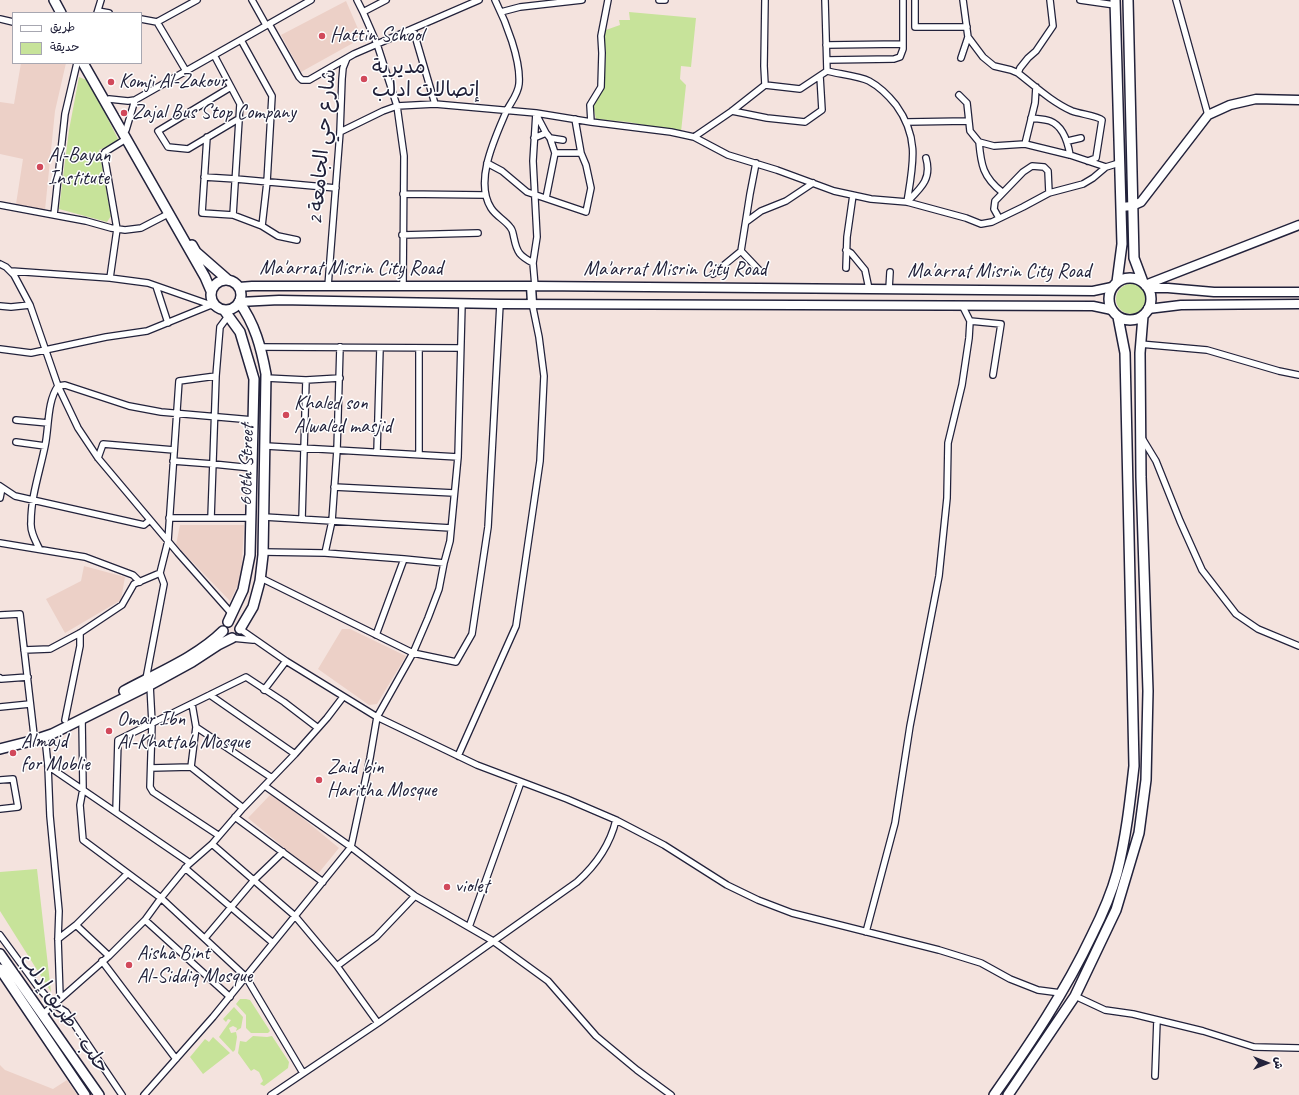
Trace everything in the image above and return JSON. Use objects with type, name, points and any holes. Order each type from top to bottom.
[{"type":"main road","points":[[47,0],[53,12]]},
{"type":"main road","points":[[54,0],[60,12]]},
{"type":"main road","points":[[1008,1095],[1075,996],[1116,910],[1139,833],[1146,780],[1148,691],[1140,344],[1146,312],[1151,298],[1134,258],[1128,0]]},
{"type":"main road","points":[[994,1095],[1062,993],[1105,908],[1117,874],[1126,829],[1134,766],[1125,353],[1115,313],[1108,299],[1114,284],[1121,251],[1115,2]]},
{"type":"main road","points":[[84,64],[126,135],[196,252],[228,280],[233,281],[238,287],[241,295],[240,302],[234,308],[221,310],[212,301],[211,291],[205,277],[168,214],[126,135],[109,99],[90,64]]},
{"type":"main road","points":[[1121,207],[1138,204],[1144,199],[1208,115],[1230,104],[1256,99],[1299,100]]},
{"type":"main road","points":[[1146,285],[1299,225]]},
{"type":"main road","points":[[1114,284],[1123,278],[1131,277],[1146,285],[1168,288],[1214,292],[1299,292]]},
{"type":"main road","points":[[211,291],[218,282],[228,280]]},
{"type":"main road","name":"Ma'arrat Misrin City Road","points":[[238,287],[533,286],[1093,291],[1114,284]]},
{"type":"main road","points":[[532,303],[533,286]]},
{"type":"main road","name":"Ma'arrat Misrin City Road","points":[[240,302],[279,300],[500,304],[1092,306],[1115,313]]},
{"type":"main road","name":"60th Street","points":[[240,302],[248,314],[261,347],[266,378],[266,446],[261,578],[253,607],[240,630]]},
{"type":"main road","points":[[1115,313],[1124,319],[1130,320],[1137,319],[1146,312],[1181,305],[1299,304]]},
{"type":"main road","name":"60th Street","points":[[221,310],[240,332],[254,379],[250,555],[243,590],[230,618]]},
{"type":"main road","points":[[240,332],[253,326]]},
{"type":"main road","points":[[0,744],[34,735],[49,729],[65,720],[148,682],[192,662],[218,645],[238,635],[240,630],[239,626],[230,618],[223,631],[215,639],[197,652],[148,682],[45,737],[0,749]]},
{"type":"main road","points":[[223,631],[226,636],[232,638]]},
{"type":"main road","name":"حلب - طريق إدلب","points":[[0,954],[98,1095]]},
{"type":"main road","name":"حلب - طريق إدلب","points":[[0,969],[85,1095]]},
{"type":"street","points":[[98,12],[99,0]]},
{"type":"street","points":[[142,19],[157,22],[197,0]]},
{"type":"street","points":[[252,0],[302,80],[309,80],[347,58]]},
{"type":"street","points":[[109,99],[128,101],[135,100],[268,25],[302,2],[312,0]]},
{"type":"street","points":[[357,0],[364,12],[377,44],[397,106],[404,156],[402,235],[403,286]]},
{"type":"street","points":[[364,12],[386,0]]},
{"type":"street","name":"شارع حي الجامعة 2","points":[[328,286],[340,132],[342,79],[343,68],[347,58],[479,0]]},
{"type":"street","points":[[495,0],[510,36],[516,61],[519,84],[492,148],[485,180],[485,195],[494,212],[512,230],[519,253],[533,263]]},
{"type":"street","points":[[501,12],[520,7],[582,0]]},
{"type":"street","points":[[591,122],[590,105],[601,88],[601,36],[608,0]]},
{"type":"street","points":[[659,0],[665,0]]},
{"type":"street","points":[[765,0],[765,86]]},
{"type":"street","points":[[825,0],[827,72]]},
{"type":"street","points":[[826,60],[896,59],[902,54],[904,44],[903,0]]},
{"type":"street","points":[[915,0],[915,27],[967,27]]},
{"type":"street","points":[[961,58],[968,38],[964,0]]},
{"type":"street","points":[[1018,73],[1020,68],[1036,51],[1053,26],[1050,0]]},
{"type":"street","points":[[1080,0],[1115,2]]},
{"type":"street","points":[[1176,0],[1208,115]]},
{"type":"street","points":[[0,19],[12,22]]},
{"type":"street","points":[[157,22],[186,71]]},
{"type":"street","points":[[413,29],[434,104]]},
{"type":"street","points":[[968,38],[983,58],[994,66],[1018,73],[1053,101],[1079,113],[1097,117],[1102,120],[1096,158],[1088,161]]},
{"type":"street","points":[[241,40],[272,96],[267,182],[262,226]]},
{"type":"street","points":[[826,45],[904,44]]},
{"type":"street","points":[[214,55],[240,104],[233,215]]},
{"type":"street","points":[[54,215],[65,114],[77,64]]},
{"type":"street","points":[[694,137],[765,86],[800,89],[827,72],[868,81],[888,94],[902,113],[911,133],[913,144],[913,166],[907,202]]},
{"type":"street","points":[[732,111],[767,118],[805,122],[822,110],[820,76]]},
{"type":"street","points":[[1025,144],[1035,103],[1036,87]]},
{"type":"street","points":[[231,88],[158,132],[168,147],[188,148],[240,118]]},
{"type":"street","points":[[959,95],[967,103],[970,131],[979,142],[994,146],[1025,144],[1070,155],[1106,167]]},
{"type":"street","points":[[110,278],[117,229],[104,154],[126,135],[135,100]]},
{"type":"street","points":[[340,132],[383,111],[397,106],[434,104],[536,113],[591,122],[671,132],[694,137],[728,155],[756,163],[834,191],[871,198],[907,202],[966,218],[981,224],[992,222],[1049,193],[1083,184],[1106,167],[1119,163]]},
{"type":"street","points":[[536,113],[550,138],[555,153],[546,198]]},
{"type":"street","points":[[533,286],[533,263],[536,241],[533,161],[536,113]]},
{"type":"street","points":[[1031,118],[1052,122],[1058,127],[1068,141],[1070,155]]},
{"type":"street","points":[[488,163],[502,171],[524,190],[586,212],[591,188],[586,165],[581,153],[575,119]]},
{"type":"street","points":[[907,122],[968,121]]},
{"type":"street","points":[[534,138],[546,133]]},
{"type":"street","points":[[207,137],[202,213],[233,215],[262,226],[278,236],[297,240]]},
{"type":"street","points":[[550,138],[563,140]]},
{"type":"street","points":[[1068,141],[1080,138]]},
{"type":"street","points":[[979,142],[980,161],[984,171],[989,179],[1002,192]]},
{"type":"street","points":[[555,153],[581,153]]},
{"type":"street","points":[[907,202],[926,180],[928,170],[926,158]]},
{"type":"street","points":[[712,274],[741,251],[756,163]]},
{"type":"street","points":[[999,218],[994,204],[995,201],[1002,192],[1023,172],[1032,166],[1044,167],[1048,171],[1049,193]]},
{"type":"street","points":[[204,177],[336,188]]},
{"type":"street","points":[[746,222],[761,211],[786,201],[813,183]]},
{"type":"street","points":[[403,194],[485,195]]},
{"type":"street","points":[[846,268],[849,214],[853,195]]},
{"type":"street","points":[[0,205],[125,230],[141,228],[168,214]]},
{"type":"street","points":[[402,235],[478,233]]},
{"type":"street","points":[[846,250],[851,252],[865,270],[869,289]]},
{"type":"street","points":[[741,251],[760,271]]},
{"type":"street","points":[[0,264],[11,271],[14,275],[30,306],[58,386],[78,428],[98,458],[230,618]]},
{"type":"street","points":[[11,271],[110,278],[148,283],[221,310]]},
{"type":"street","points":[[890,272],[890,289]]},
{"type":"street","points":[[156,286],[168,323]]},
{"type":"street","points":[[144,1095],[230,997],[351,847],[377,717],[413,654],[439,590],[450,541],[458,456],[462,303]]},
{"type":"street","points":[[458,756],[516,626],[540,461],[544,376],[539,337],[532,303]]},
{"type":"street","points":[[261,578],[413,654],[456,662],[472,634],[488,527],[500,304]]},
{"type":"street","points":[[866,932],[895,823],[912,719],[939,576],[947,498],[948,443],[962,385],[969,338],[970,321],[962,305]]},
{"type":"street","points":[[0,306],[30,306]]},
{"type":"street","points":[[0,349],[31,353],[106,337],[147,331],[168,323],[221,310]]},
{"type":"street","points":[[211,518],[216,376],[221,310]]},
{"type":"street","points":[[970,321],[1001,324],[993,374]]},
{"type":"street","points":[[1140,344],[1207,350],[1279,371],[1299,375]]},
{"type":"street","points":[[261,347],[460,348]]},
{"type":"street","points":[[325,553],[332,521],[337,450],[340,347]]},
{"type":"street","points":[[377,452],[380,348]]},
{"type":"street","points":[[419,348],[419,454]]},
{"type":"street","points":[[216,376],[179,381],[168,541],[160,573],[164,584],[148,682],[152,723],[150,787],[153,792],[218,835]]},
{"type":"street","points":[[266,378],[306,380],[340,378]]},
{"type":"street","points":[[302,519],[306,380]]},
{"type":"street","points":[[58,386],[66,385],[129,406],[161,412],[253,420]]},
{"type":"street","points":[[39,548],[30,524],[33,500],[45,446],[48,424],[55,390],[58,386]]},
{"type":"street","points":[[16,420],[48,424]]},
{"type":"street","points":[[1141,436],[1156,461],[1180,521],[1202,570],[1236,614],[1258,629],[1299,646]]},
{"type":"street","points":[[16,442],[45,446]]},
{"type":"street","points":[[98,458],[103,444],[174,450]]},
{"type":"street","points":[[266,446],[458,456]]},
{"type":"street","points":[[173,462],[252,468]]},
{"type":"street","points":[[0,498],[1,487],[15,496],[144,525],[150,520]]},
{"type":"street","points":[[334,487],[454,493]]},
{"type":"street","points":[[264,517],[451,528]]},
{"type":"street","points":[[169,518],[251,518]]},
{"type":"street","points":[[0,542],[85,557],[133,575],[140,582]]},
{"type":"street","points":[[263,552],[325,553],[444,563]]},
{"type":"street","points":[[376,635],[404,559]]},
{"type":"street","points":[[24,650],[50,648],[80,633],[122,605],[134,584],[160,573]]},
{"type":"street","points":[[0,615],[20,614],[34,735]]},
{"type":"street","points":[[240,630],[286,661],[377,717],[477,765],[567,799],[616,820],[664,845],[727,885],[758,900],[792,913],[940,950],[981,963],[1010,979],[1038,990],[1062,993]]},
{"type":"street","points":[[65,720],[80,646],[80,633]]},
{"type":"street","points":[[232,638],[254,640]]},
{"type":"street","points":[[264,690],[286,661]]},
{"type":"street","points":[[0,678],[28,678]]},
{"type":"street","points":[[116,811],[118,740],[246,678],[318,728]]},
{"type":"street","points":[[210,695],[295,754]]},
{"type":"street","points":[[42,1014],[109,956],[145,920],[190,863],[212,844],[234,817],[295,754],[343,697]]},
{"type":"street","points":[[0,707],[30,704]]},
{"type":"street","points":[[191,767],[196,727],[192,704]]},
{"type":"street","points":[[82,718],[83,789],[80,805],[83,840],[161,898],[246,977],[303,1073]]},
{"type":"street","points":[[196,727],[272,778]]},
{"type":"street","points":[[45,737],[50,816],[59,910],[58,939],[60,997]]},
{"type":"street","points":[[48,766],[190,863]]},
{"type":"street","points":[[151,768],[191,767],[243,808]]},
{"type":"street","points":[[0,780],[13,779],[18,807],[0,809]]},
{"type":"street","points":[[469,927],[521,782]]},
{"type":"street","points":[[265,786],[351,847],[415,896],[493,941],[548,982],[596,1036],[637,1070],[671,1095]]},
{"type":"street","points":[[234,817],[323,882]]},
{"type":"street","points":[[271,1095],[378,1023],[577,882],[602,853],[611,837],[616,820]]},
{"type":"street","points":[[212,844],[295,916],[337,966],[378,1023]]},
{"type":"street","points":[[205,938],[254,880],[283,852]]},
{"type":"street","points":[[186,868],[230,908],[273,943]]},
{"type":"street","points":[[58,939],[76,925],[127,874]]},
{"type":"street","points":[[337,966],[376,937],[415,896]]},
{"type":"street","points":[[145,920],[230,997]]},
{"type":"street","points":[[76,925],[109,956]]},
{"type":"street","points":[[0,935],[38,987],[53,1004],[66,1012],[122,1095]]},
{"type":"street","points":[[102,961],[176,1059]]},
{"type":"street","points":[[1075,996],[1105,1010],[1133,1014],[1227,1038],[1254,1047],[1299,1048]]},
{"type":"street","points":[[1155,1076],[1157,1020]]},
{"type":"shaded area","name":"Hattin School","points":[[346,1],[362,38],[301,72],[281,35]]},
{"type":"shaded area","points":[[21,64],[66,64],[55,111],[45,210],[16,204],[23,159],[0,154],[0,102],[14,104]]},
{"type":"shaded area","points":[[180,525],[244,525],[241,579],[230,601],[176,545]]},
{"type":"shaded area","points":[[84,566],[125,577],[121,600],[65,633],[46,599],[81,581]]},
{"type":"shaded area","points":[[342,629],[350,629],[406,656],[377,704],[369,705],[318,669]]},
{"type":"shaded area","points":[[272,793],[339,848],[317,875],[248,818]]},
{"type":"shaded area","points":[[0,1065],[5,1070],[53,1089],[67,1080],[77,1095],[0,1095]]},
{"type":"green space","points":[[629,12],[696,18],[691,67],[681,66],[680,79],[686,85],[681,132],[628,122],[596,119],[593,106],[603,90],[606,54],[603,31],[620,25],[619,20],[630,20]]},
{"type":"green space","points":[[79,77],[89,81],[119,141],[99,150],[111,216],[107,222],[59,209],[69,130]]},
{"type":"green space","points":[[1131,284],[1141,289],[1146,299],[1141,309],[1131,314],[1121,309],[1116,299],[1121,289]]},
{"type":"green space","points":[[37,869],[51,992],[0,911],[0,872]]},
{"type":"green space","points":[[240,999],[250,1000],[270,1031],[268,1033],[251,1033],[246,1028],[246,1015],[236,1004]]},
{"type":"green space","points":[[234,1007],[243,1017],[241,1028],[236,1031],[237,1028],[233,1026],[229,1028],[231,1033],[236,1032],[237,1037],[235,1050],[233,1052],[219,1037],[231,1020],[228,1019],[226,1022],[223,1019]]},
{"type":"green space","points":[[253,1036],[272,1036],[289,1062],[288,1068],[264,1086],[260,1084],[263,1081],[259,1072],[254,1069],[251,1071],[238,1053],[240,1041],[246,1042]]},
{"type":"green space","points":[[213,1037],[230,1053],[203,1074],[190,1057],[205,1039],[209,1042]]},
{"type":"place","name":"Hattin School","points":[[322,36]]},
{"type":"place","name":"مديرية إتصالات ادلب","points":[[364,79]]},
{"type":"place","name":"Komji Al-Zakour","points":[[111,82]]},
{"type":"place","name":"Zajal Bus Stop Company","points":[[124,113]]},
{"type":"place","name":"Al-Bayan Institute","points":[[40,167]]},
{"type":"place","name":"Khaled son Alwaled masjid","points":[[286,415]]},
{"type":"place","name":"Omar Ibn Al-Khattab Mosque","points":[[109,731]]},
{"type":"place","name":"Almajd for Moblie","points":[[13,753]]},
{"type":"place","name":"Zaid bin Haritha Mosque","points":[[319,780]]},
{"type":"place","name":"violet","points":[[447,887]]},
{"type":"place","name":"Aisha Bint Al-Siddiq Mosque","points":[[129,965]]}]
